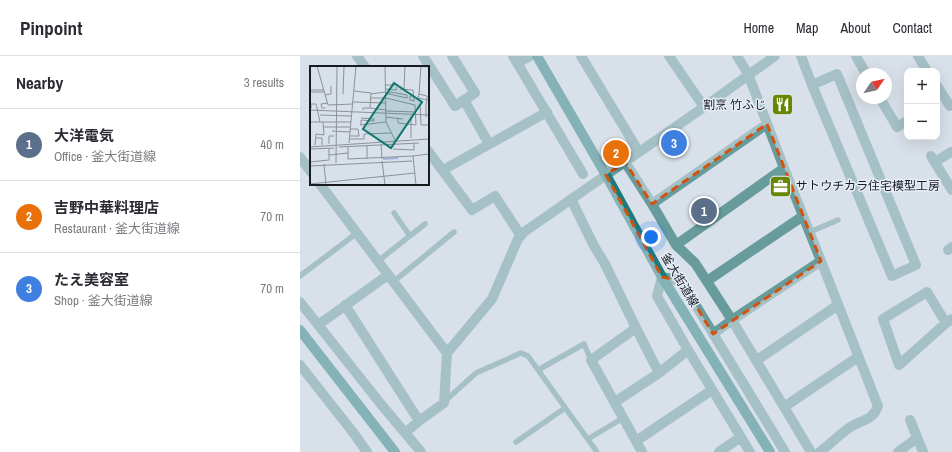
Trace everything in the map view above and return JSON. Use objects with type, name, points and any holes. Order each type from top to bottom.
[{"type":"street","points":[[357,56],[365,66]]},
{"type":"street","points":[[423,56],[454,106],[475,93],[452,56]]},
{"type":"street","points":[[530,56],[515,60],[583,174]]},
{"type":"street","name":"釜大街道線","points":[[537,56],[606,175],[662,277],[770,452]]},
{"type":"street","points":[[581,56],[639,152]]},
{"type":"street","points":[[669,56],[704,107]]},
{"type":"street","points":[[737,56],[748,74],[878,406],[872,416],[850,427],[820,452]]},
{"type":"street","points":[[405,434],[419,421],[444,403],[447,353],[492,300],[518,239],[524,232],[704,107],[774,56]]},
{"type":"street","points":[[801,56],[812,84],[892,276],[916,265],[838,74],[812,84]]},
{"type":"street","points":[[918,56],[925,68]]},
{"type":"street","points":[[858,57],[863,68]]},
{"type":"street","points":[[940,91],[950,106]]},
{"type":"street","points":[[464,100],[489,144]]},
{"type":"street","points":[[884,104],[897,127],[904,122]]},
{"type":"street","points":[[443,170],[547,112]]},
{"type":"street","points":[[652,204],[767,124]]},
{"type":"street","points":[[429,152],[472,210],[495,196],[521,236]]},
{"type":"street","points":[[951,152],[933,159],[952,190]]},
{"type":"street","points":[[300,157],[310,171]]},
{"type":"street","points":[[625,162],[676,245],[695,263],[707,280],[812,452]]},
{"type":"street","points":[[676,245],[784,168]]},
{"type":"street","points":[[324,186],[357,234],[447,353]]},
{"type":"street","points":[[571,199],[658,372]]},
{"type":"street","points":[[707,280],[803,216]]},
{"type":"street","points":[[713,334],[821,261]]},
{"type":"street","points":[[750,452],[657,296],[662,277],[681,281],[785,452]]},
{"type":"street","points":[[318,325],[345,305],[391,278]]},
{"type":"street","points":[[927,292],[949,321],[899,365],[883,319],[927,292]]},
{"type":"street","points":[[300,302],[421,452]]},
{"type":"street","points":[[345,305],[419,421]]},
{"type":"street","points":[[757,360],[838,305]]},
{"type":"street","points":[[636,328],[591,360],[642,452]]},
{"type":"street","points":[[300,330],[395,452]]},
{"type":"street","points":[[615,402],[688,350]]},
{"type":"street","points":[[784,407],[858,357]]},
{"type":"street","points":[[300,364],[367,452]]},
{"type":"street","points":[[636,441],[712,390]]},
{"type":"street","points":[[910,420],[923,452]]},
{"type":"street","points":[[719,452],[741,437]]},
{"type":"street","points":[[898,452],[917,438]]},
{"type":"lane","points":[[394,213],[410,236]]},
{"type":"lane","points":[[810,232],[838,220]]},
{"type":"lane","points":[[378,261],[425,224]]},
{"type":"lane","points":[[391,278],[454,232]]},
{"type":"lane","points":[[300,276],[357,234]]},
{"type":"lane","points":[[538,370],[584,344],[591,360]]},
{"type":"lane","points":[[444,403],[476,373],[521,354],[528,356],[597,452]]},
{"type":"lane","points":[[516,442],[566,408]]},
{"type":"lane","points":[[588,439],[623,418]]},
{"type":"highlighted area","points":[[767,124],[821,261],[713,334],[681,281],[662,277],[606,175],[625,162],[652,204]]},
{"type":"place","name":"割烹 竹ふじ","points":[[782,105]]},
{"type":"place","name":"たえ美容室","points":[[674,143]]},
{"type":"place","name":"吉野中華料理店","points":[[616,153]]},
{"type":"place","name":"サトウチカラ住宅模型工房","points":[[781,186]]},
{"type":"place","name":"大洋電気","points":[[704,211]]}]
